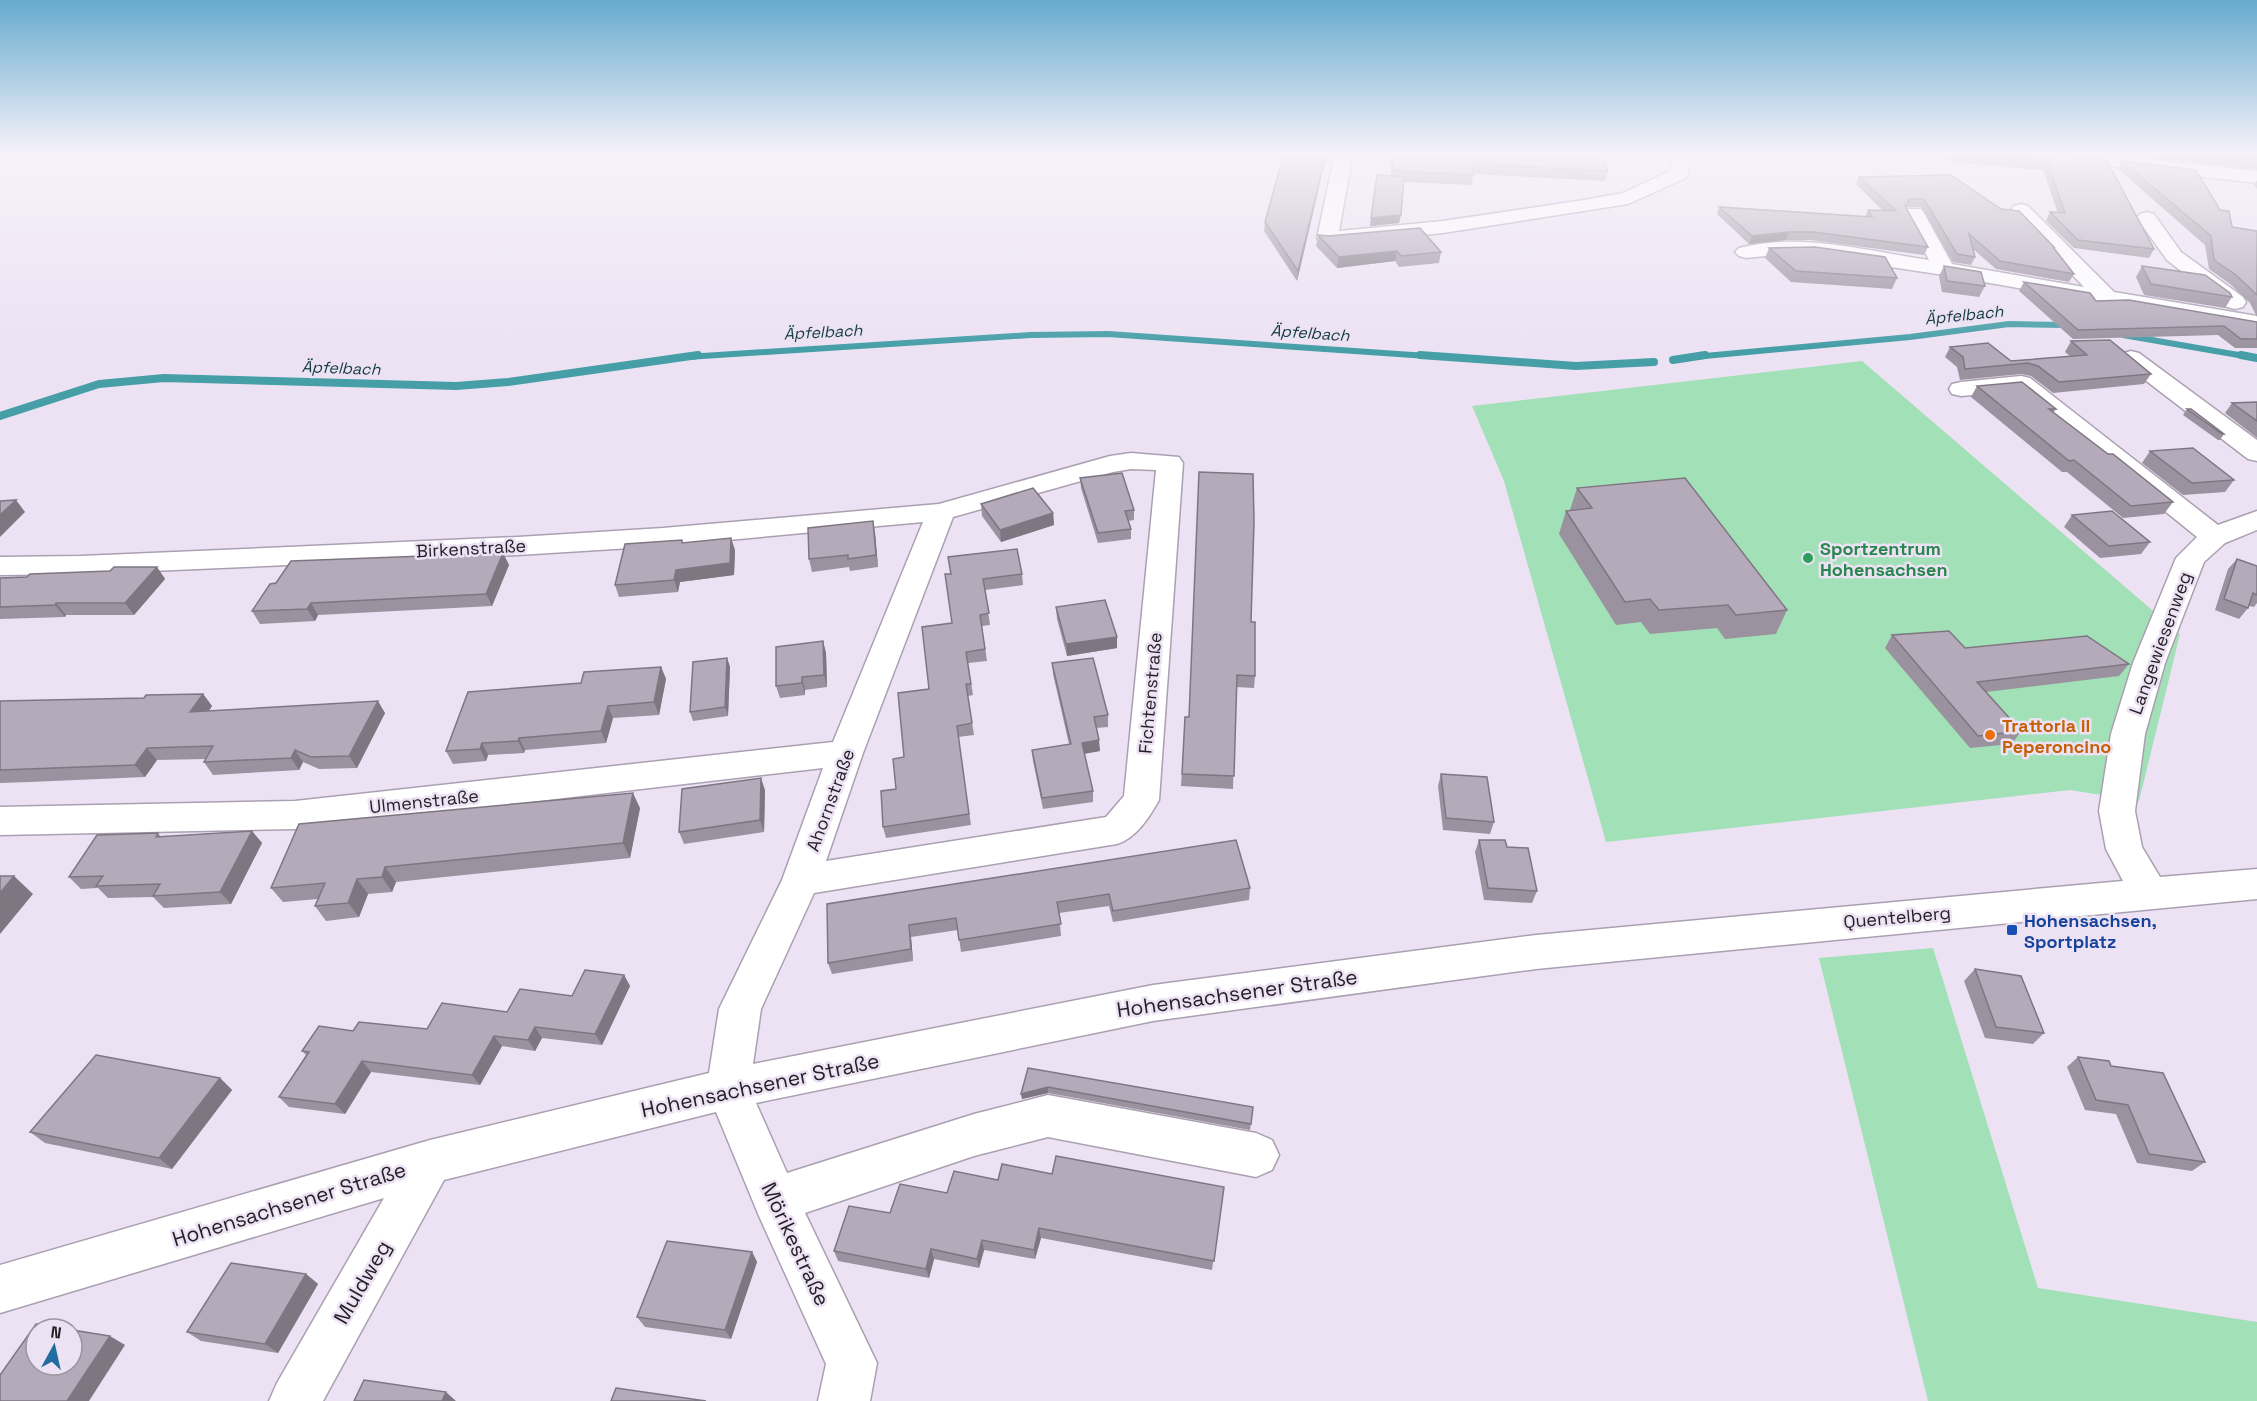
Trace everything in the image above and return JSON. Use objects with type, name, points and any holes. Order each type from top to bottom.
[{"type":"street","points":[[1331,218],[1327,238],[1493,218]]},
{"type":"street","points":[[1917,218],[1944,269]]},
{"type":"street","points":[[2029,218],[2107,297]]},
{"type":"street","points":[[2147,218],[2174,256],[2232,298],[2252,322]]},
{"type":"street","points":[[1746,252],[1786,248],[1811,249],[1944,269],[2252,322]]},
{"type":"street","points":[[2131,358],[2257,453]]},
{"type":"street","points":[[1961,389],[2022,383],[2215,537]]},
{"type":"street","name":"Fichtenstraße","points":[[801,880],[1117,830],[1141,800],[1170,463],[1131,461],[1110,464],[941,512]]},
{"type":"street","name":"Birkenstraße","points":[[0,566],[93,565],[529,545],[663,537],[941,512]]},
{"type":"street","name":"Ahornstraße","points":[[728,1089],[740,1009],[801,880],[846,753],[941,512]]},
{"type":"street","name":"Langewiesenweg","points":[[2150,895],[2124,849],[2117,811],[2128,734],[2149,663],[2191,558],[2215,537],[2257,520]]},
{"type":"street","name":"Ulmenstraße","points":[[0,821],[295,815],[846,753]]},
{"type":"street","name":"Quentelberg","points":[[1536,952],[2257,884]]},
{"type":"street","name":"Hohensachsener Straße","points":[[0,1289],[430,1162],[728,1089],[1153,1003],[1536,952]]},
{"type":"street","name":"Mörikestraße","points":[[728,1089],[775,1200],[852,1363],[844,1401]]},
{"type":"street","points":[[775,1200],[974,1135],[1048,1116],[1256,1155]]},
{"type":"street","name":"Muldweg","points":[[295,1401],[430,1162]]},
{"type":"green space","name":"Sportzentrum Hohensachsen","points":[[1862,361],[2180,634],[2139,801],[2070,790],[1606,842],[1504,481],[1472,406]]},
{"type":"green space","points":[[1933,948],[2038,1288],[2257,1322],[2257,1401],[1928,1401],[1819,958]]},
{"type":"building","points":[[1266,218],[1310,218],[1298,271],[1265,222]]},
{"type":"building","points":[[1732,218],[1912,218],[1928,247],[1813,232],[1752,236]]},
{"type":"building","points":[[1936,218],[2026,218],[2055,248],[2053,247],[2074,274],[2000,261],[1969,234],[1975,257],[1957,254]]},
{"type":"building","points":[[2056,218],[2138,218],[2154,249],[2078,240]]},
{"type":"building","points":[[2190,218],[2230,218],[2232,227],[2257,231],[2257,295],[2236,275],[2214,260],[2211,236]]},
{"type":"building","points":[[1420,228],[1441,252],[1401,256],[1397,251],[1339,257],[1318,235],[1328,236]]},
{"type":"building","points":[[1815,247],[1885,257],[1897,278],[1796,271],[1769,248]]},
{"type":"building","points":[[1944,266],[1981,272],[1985,286],[1947,281]]},
{"type":"building","points":[[2142,266],[2205,275],[2230,293],[2232,297],[2151,284]]},
{"type":"building","points":[[2024,282],[2090,293],[2096,301],[2129,300],[2257,322],[2257,339],[2241,339],[2224,326],[2078,330]]},
{"type":"building","points":[[2110,340],[2151,374],[2059,382],[2038,366],[2028,363],[1965,369],[1963,357],[1950,347],[1988,343],[2011,361],[2087,355],[2071,341]]},
{"type":"building","points":[[2022,382],[2056,409],[2049,409],[2108,454],[2113,454],[2173,502],[2131,506],[2074,460],[2069,461],[1977,386]]},
{"type":"building","points":[[2257,402],[2257,421],[2232,403]]},
{"type":"building","points":[[2187,409],[2191,409],[2224,434],[2222,434]]},
{"type":"building","points":[[2193,448],[2234,480],[2192,483],[2150,451]]},
{"type":"building","points":[[1199,472],[1253,474],[1251,622],[1255,622],[1255,676],[1237,675],[1234,776],[1182,774],[1185,717],[1189,717]]},
{"type":"building","points":[[1122,473],[1134,510],[1125,511],[1131,529],[1098,533],[1080,478]]},
{"type":"building","points":[[1685,478],[1787,610],[1736,615],[1728,605],[1659,610],[1650,599],[1625,602],[1566,511],[1592,508],[1577,488]]},
{"type":"building","points":[[1033,488],[1053,513],[1000,530],[981,504]]},
{"type":"building","points":[[16,500],[0,515],[0,501]]},
{"type":"building","points":[[2112,511],[2150,542],[2109,546],[2072,515]]},
{"type":"building","points":[[873,521],[876,555],[848,559],[848,555],[809,559],[808,528]]},
{"type":"building","points":[[731,538],[730,563],[676,570],[674,580],[615,585],[625,544],[682,540],[682,543]]},
{"type":"building","points":[[1017,549],[1022,574],[983,579],[989,613],[980,615],[985,649],[966,652],[971,684],[966,684],[972,723],[957,726],[969,814],[883,827],[881,791],[896,789],[893,759],[904,757],[898,693],[929,689],[922,627],[952,623],[945,574],[951,574],[948,557]]},
{"type":"building","points":[[503,553],[486,594],[311,603],[307,609],[252,611],[270,584],[276,583],[291,561]]},
{"type":"building","points":[[2237,559],[2257,566],[2257,595],[2253,593],[2248,608],[2224,599]]},
{"type":"building","points":[[114,567],[157,567],[125,603],[56,603],[55,605],[0,607],[0,578],[27,577],[30,574],[110,571]]},
{"type":"building","points":[[1105,600],[1117,637],[1066,644],[1056,607]]},
{"type":"building","points":[[1949,631],[1965,648],[2087,636],[2129,664],[1977,682],[2021,731],[1978,736],[1892,635]]},
{"type":"building","points":[[823,641],[824,675],[802,677],[802,683],[776,686],[776,647]]},
{"type":"building","points":[[727,658],[725,707],[690,712],[693,662]]},
{"type":"building","points":[[1093,658],[1108,715],[1094,717],[1099,740],[1082,743],[1093,791],[1042,798],[1032,750],[1071,744],[1052,663]]},
{"type":"building","points":[[661,667],[654,702],[608,706],[601,731],[519,738],[518,741],[482,743],[480,749],[446,751],[468,692],[581,683],[584,672]]},
{"type":"building","points":[[203,694],[190,712],[378,701],[349,756],[311,757],[295,750],[291,758],[204,762],[213,746],[147,748],[135,765],[0,770],[0,701],[144,698],[146,695]]},
{"type":"building","points":[[1441,774],[1487,777],[1494,822],[1446,818]]},
{"type":"building","points":[[761,778],[760,820],[679,832],[682,789]]},
{"type":"building","points":[[633,793],[623,843],[385,867],[382,877],[357,879],[348,903],[315,906],[325,883],[271,888],[299,824]]},
{"type":"building","points":[[252,831],[220,892],[153,896],[160,884],[96,886],[103,876],[69,877],[97,835],[158,833],[156,837]]},
{"type":"building","points":[[1236,840],[1250,888],[1113,911],[1109,894],[1057,902],[1061,924],[959,940],[956,918],[909,925],[911,949],[828,963],[827,904]]},
{"type":"building","points":[[1479,840],[1505,840],[1507,847],[1528,848],[1537,891],[1488,888]]},
{"type":"building","points":[[0,876],[14,876],[0,893]]},
{"type":"building","points":[[1975,969],[2021,976],[2044,1033],[1996,1027]]},
{"type":"building","points":[[585,970],[624,975],[595,1034],[535,1027],[528,1040],[494,1036],[472,1075],[362,1061],[335,1104],[279,1097],[309,1052],[302,1051],[319,1026],[353,1031],[359,1022],[427,1029],[442,1003],[507,1012],[520,989],[572,996]]},
{"type":"building","points":[[96,1055],[220,1078],[159,1158],[30,1132]]},
{"type":"building","points":[[2078,1057],[2109,1061],[2111,1066],[2163,1073],[2205,1162],[2149,1154],[2128,1105],[2096,1100]]},
{"type":"building","points":[[1028,1068],[1253,1107],[1251,1124],[1048,1087],[1021,1094]]},
{"type":"building","points":[[1056,1156],[1224,1187],[1214,1261],[1039,1228],[1034,1250],[982,1240],[977,1259],[931,1249],[926,1269],[834,1251],[849,1206],[890,1213],[900,1184],[947,1193],[954,1171],[998,1180],[1002,1164],[1052,1174]]},
{"type":"building","points":[[667,1241],[752,1252],[725,1330],[637,1317]]},
{"type":"building","points":[[231,1263],[306,1274],[265,1344],[187,1332]]},
{"type":"building","points":[[84,1332],[110,1336],[84,1375]]},
{"type":"building","points":[[24,1341],[24,1377],[83,1377],[67,1401],[0,1401],[0,1375]]},
{"type":"building","points":[[364,1380],[446,1392],[442,1401],[354,1401]]},
{"type":"building","points":[[616,1388],[706,1401],[611,1401]]},
{"type":"waterway","name":"Äpfelbach","points":[[1694,357],[1910,337],[2009,324],[2068,325]]},
{"type":"waterway","name":"Äpfelbach","points":[[687,357],[1030,335],[1108,334],[1442,357]]},
{"type":"waterway","name":"Äpfelbach","points":[[2123,335],[2250,357]]},
{"type":"waterway","name":"Äpfelbach","points":[[0,416],[99,384],[164,378],[456,386],[508,382],[698,355]]},
{"type":"waterway","name":"Äpfelbach","points":[[1420,355],[1576,366],[1654,362]]},
{"type":"waterway","name":"Äpfelbach","points":[[1673,360],[1705,355]]},
{"type":"waterway","name":"Äpfelbach","points":[[2241,355],[2257,358]]},
{"type":"place","name":"Sportzentrum Hohensachsen","points":[[1808,558]]},
{"type":"place","name":"Trattoria il Peperoncino","points":[[1990,735]]},
{"type":"place","name":"Hohensachsen, Sportplatz","points":[[2012,930]]}]
